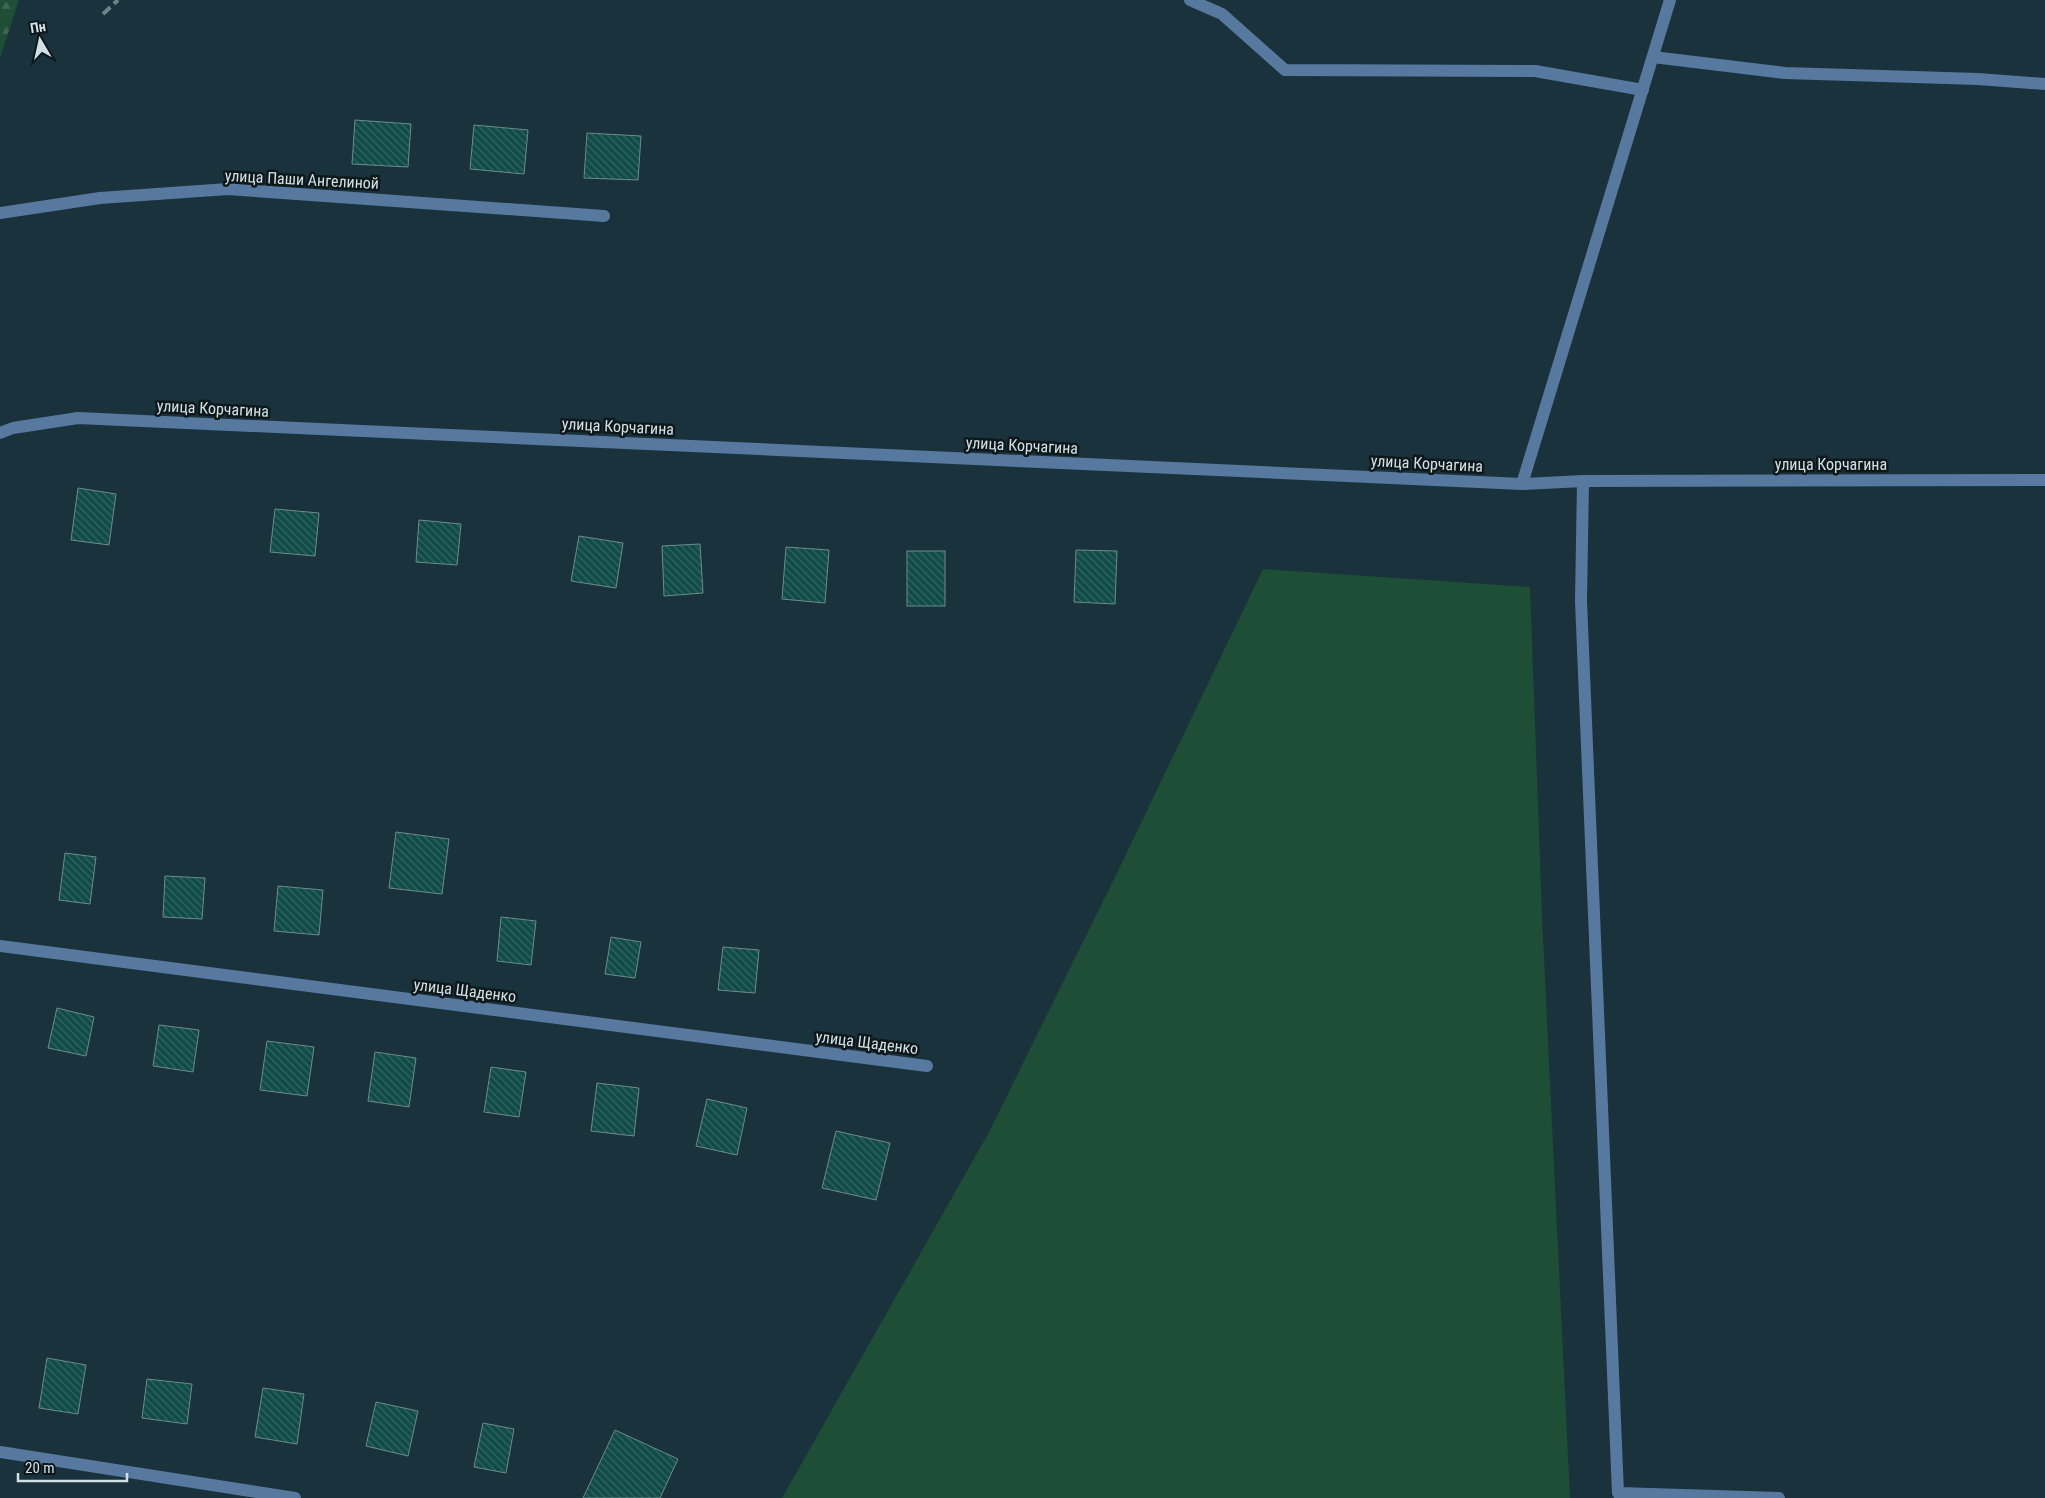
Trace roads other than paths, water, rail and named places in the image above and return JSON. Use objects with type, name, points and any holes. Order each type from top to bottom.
[{"type":"street","points":[[1190,0],[1222,14],[1285,70],[1535,71],[1643,90]]},
{"type":"street","points":[[1522,484],[1670,0]]},
{"type":"street","points":[[1653,57],[1785,73],[1978,79],[2045,84]]},
{"type":"street","name":"улица Паши Ангелиной","points":[[0,213],[100,198],[228,189],[604,216]]},
{"type":"street","name":"улица Корчагина","points":[[0,433],[13,428],[78,418],[1522,484],[1584,481],[2045,480]]},
{"type":"street","points":[[1584,481],[1581,600],[1618,1493],[1779,1498]]},
{"type":"street","name":"улица Щаденко","points":[[0,946],[927,1066]]},
{"type":"street","points":[[0,1452],[295,1498]]},
{"type":"railway","points":[[103,14],[118,0]]}]
